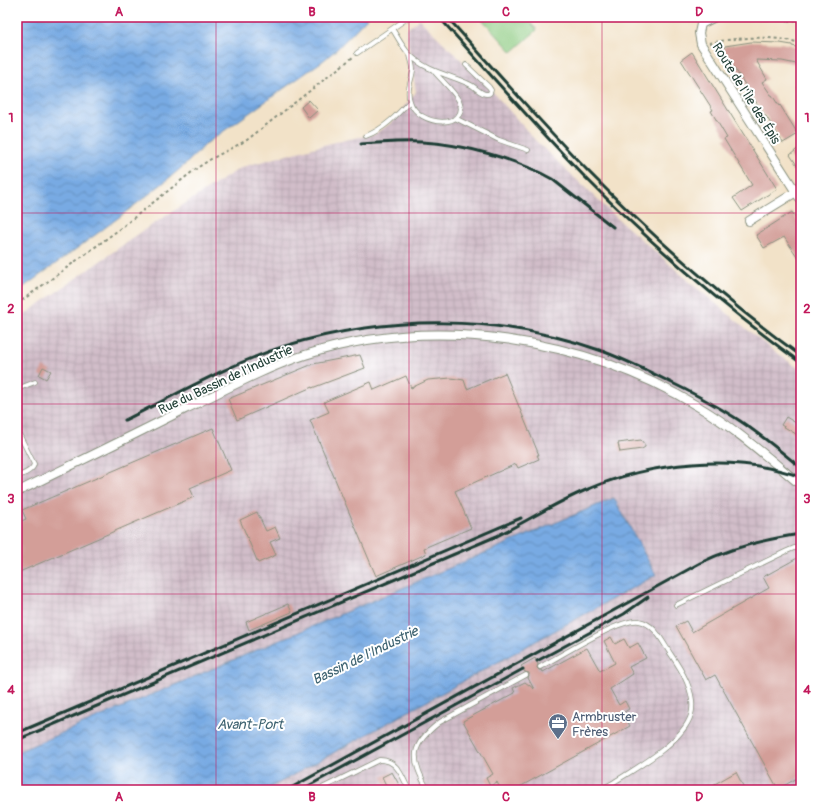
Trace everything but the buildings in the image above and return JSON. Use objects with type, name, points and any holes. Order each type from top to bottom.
[{"type":"street","name":"Route de l'Île des Épis","points":[[711,18],[701,24],[699,33],[702,44],[801,200]]},
{"type":"street","points":[[749,221],[796,192]]},
{"type":"street","name":"Rue du Bassin de l'Industrie","points":[[17,492],[248,379],[303,356],[331,348],[381,338],[438,335],[500,339],[565,351],[614,366],[670,391],[698,406],[750,442],[801,485]]},
{"type":"lane","points":[[357,53],[393,30],[410,17]]},
{"type":"lane","points":[[753,17],[793,19]]},
{"type":"lane","points":[[393,30],[410,55],[413,68],[409,89],[410,101],[418,113],[425,118],[439,122],[447,122],[455,118],[459,113],[460,107],[458,100],[433,70]]},
{"type":"lane","points":[[410,55],[433,70],[471,85],[484,94],[490,93],[491,90],[489,87],[466,65]]},
{"type":"lane","points":[[366,136],[382,127],[410,101]]},
{"type":"lane","points":[[455,118],[499,140],[528,150]]},
{"type":"lane","points":[[17,389],[35,382]]},
{"type":"lane","points":[[17,430],[34,464],[31,469],[17,477]]},
{"type":"lane","points":[[676,605],[787,551],[794,548],[801,548]]},
{"type":"lane","points":[[540,667],[602,633],[624,624],[639,621],[652,626],[673,658],[689,687],[692,701],[691,715],[682,731],[666,747],[641,766],[600,790]]},
{"type":"lane","points":[[428,790],[419,774],[415,761],[416,749],[423,737],[440,722],[526,675]]},
{"type":"lane","points":[[318,790],[379,760],[386,759],[393,763],[409,790]]},
{"type":"lane","points":[[611,784],[615,790]]},
{"type":"path","points":[[702,44],[739,37],[778,38],[801,43]]},
{"type":"path","points":[[17,304],[117,231],[197,168],[248,140],[357,53]]},
{"type":"shaded area","points":[[419,19],[486,84],[536,141],[618,219],[692,284],[771,349],[801,370],[801,790],[17,790],[17,320],[144,230],[242,167],[335,142],[375,134],[391,123],[416,92],[406,30]]},
{"type":"green space","points":[[480,17],[526,17],[537,30],[512,52]]},
{"type":"water","points":[[17,17],[368,17],[337,49],[324,60],[207,143],[176,173],[106,227],[17,292]]},
{"type":"water","name":"Avant-Port","points":[[614,498],[656,575],[266,790],[17,790],[17,752]]},
{"type":"railway","points":[[439,17],[547,137],[635,226],[716,297],[801,363]]},
{"type":"railway","points":[[447,17],[570,152],[613,196],[718,291],[801,356]]},
{"type":"railway","points":[[361,144],[407,142],[438,143],[471,149],[506,159],[523,165],[552,179],[613,227]]},
{"type":"railway","points":[[125,420],[223,370],[285,346],[363,328],[403,324],[442,323],[482,325],[522,330],[561,338],[625,360],[683,388],[726,412],[760,435],[801,468]]},
{"type":"railway","points":[[17,740],[497,536],[563,501],[611,480],[665,467],[721,463],[749,465],[801,477]]},
{"type":"railway","points":[[17,733],[521,518]]},
{"type":"railway","points":[[287,790],[712,557],[749,544],[801,534]]},
{"type":"railway","points":[[537,661],[624,614],[648,597]]},
{"type":"railway","points":[[301,790],[523,669]]},
{"type":"place","name":"Armbruster Frères","points":[[558,740]]},
{"type":"water label","name":"Bassin de l'Industrie","points":[[365,655]]}]
